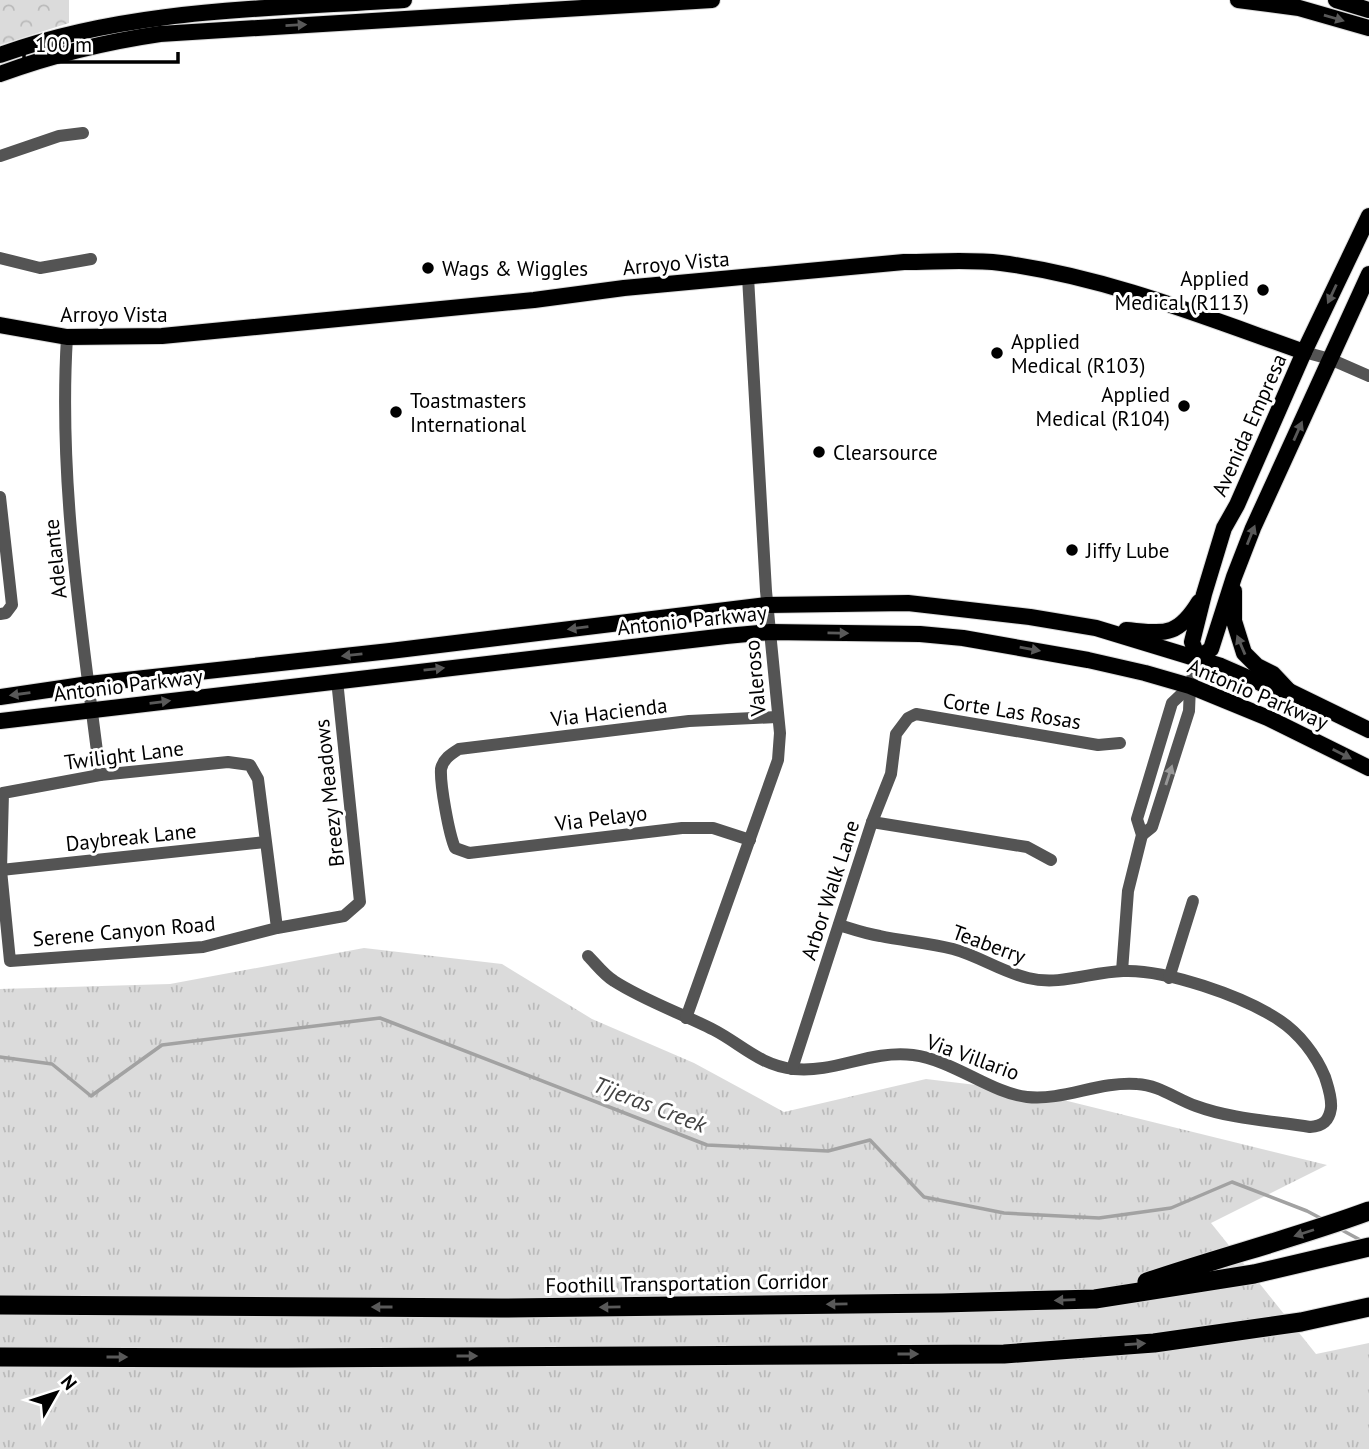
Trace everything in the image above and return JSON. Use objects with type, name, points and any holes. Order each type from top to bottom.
[{"type":"highway","points":[[1095,1299],[1369,1211]]},
{"type":"highway","name":"Foothill Transportation Corridor","points":[[0,1305],[501,1308],[1095,1299],[1254,1274],[1369,1247]]},
{"type":"highway","points":[[1301,1322],[1369,1307]]},
{"type":"highway","points":[[0,1357],[288,1358],[1004,1353],[1154,1343],[1369,1313]]},
{"type":"main road","points":[[0,55],[31,44],[123,22],[227,5],[404,0]]},
{"type":"main road","points":[[0,74],[36,61],[126,39],[228,29],[712,0]]},
{"type":"main road","points":[[1238,0],[1299,8],[1369,29]]},
{"type":"main road","points":[[1336,0],[1369,10]]},
{"type":"main road","name":"Avenida Empresa","points":[[1369,216],[1224,528],[1192,642],[1198,658],[1212,649],[1234,578],[1268,493],[1369,274]]},
{"type":"main road","name":"Arroyo Vista","points":[[0,325],[66,337],[128,338],[904,262],[998,262],[1117,287],[1304,352]]},
{"type":"main road","points":[[1234,578],[1234,621],[1244,653],[1257,666],[1273,674],[1289,691]]},
{"type":"main road","points":[[1096,628],[1167,632],[1185,623],[1204,594]]},
{"type":"main road","name":"Antonio Parkway","points":[[0,696],[767,605],[908,603],[1030,617],[1096,628],[1198,658],[1289,691],[1369,730]]},
{"type":"main road","name":"Antonio Parkway","points":[[0,721],[770,632],[883,633],[963,638],[1145,673],[1190,686],[1268,718],[1369,768]]},
{"type":"street","points":[[227,5],[228,29]]},
{"type":"street","points":[[0,156],[58,136],[83,133]]},
{"type":"street","points":[[0,258],[40,268],[91,259]]},
{"type":"street","name":"Valeroso","points":[[686,1018],[778,760],[780,733],[767,605],[748,277]]},
{"type":"street","name":"Adelante","points":[[66,337],[63,396],[65,461],[100,775]]},
{"type":"street","points":[[1304,352],[1330,359],[1369,376]]},
{"type":"street","points":[[0,497],[12,605],[3,614]]},
{"type":"street","name":"Avenida Empresa","points":[[1142,835],[1153,827],[1189,711],[1190,686],[1198,658]]},
{"type":"street","name":"Breezy Meadows","points":[[337,680],[360,902]]},
{"type":"street","name":"Avenida Empresa","points":[[1122,971],[1128,891],[1142,835],[1137,819],[1172,703],[1190,686]]},
{"type":"street","name":"Corte Las Rosas","points":[[902,724],[916,714],[1098,745],[1120,743]]},
{"type":"street","name":"Via Hacienda","points":[[456,849],[449,835],[441,768],[447,756],[459,749],[690,722],[777,717]]},
{"type":"street","name":"Arbor Walk Lane","points":[[792,1069],[872,822],[891,774],[896,734],[902,724]]},
{"type":"street","name":"Twilight Lane","points":[[1,870],[3,793],[100,775],[228,762],[250,765],[258,779],[265,842]]},
{"type":"street","points":[[872,822],[1027,847],[1051,860]]},
{"type":"street","name":"Via Pelayo","points":[[456,849],[469,853],[682,828],[713,828],[750,840]]},
{"type":"street","points":[[265,842],[277,928]]},
{"type":"street","name":"Daybreak Lane","points":[[1,870],[265,842]]},
{"type":"street","name":"Serene Canyon Road","points":[[1,870],[10,961],[203,947],[277,928],[344,916],[360,902]]},
{"type":"street","points":[[1169,978],[1193,901]]},
{"type":"street","name":"Teaberry","points":[[839,925],[878,936],[952,948],[1029,979],[1065,980],[1122,971],[1169,978],[1220,992],[1280,1020],[1299,1037],[1322,1069],[1329,1088],[1332,1104],[1326,1121]]},
{"type":"street","name":"Via Villario","points":[[588,956],[612,980],[686,1018],[716,1030],[745,1051],[768,1063],[792,1069],[839,1066],[863,1057],[888,1054],[914,1055],[941,1062],[1006,1092],[1026,1097],[1049,1097],[1104,1086],[1139,1084],[1159,1089],[1215,1112],[1310,1127],[1321,1126],[1326,1121]]},
{"type":"green space","points":[[0,0],[69,0],[69,23],[0,45]]},
{"type":"green space","points":[[364,948],[502,964],[592,1019],[694,1063],[784,1112],[926,1079],[1027,1091],[1327,1165],[1211,1223],[1316,1354],[1369,1343],[1369,1449],[0,1449],[0,989],[170,984]]},
{"type":"waterway","name":"Tijeras Creek","points":[[0,1057],[52,1064],[91,1096],[162,1045],[380,1018],[707,1145],[828,1151],[870,1140],[924,1197],[1004,1213],[1099,1218],[1171,1208],[1232,1182],[1324,1220]]},
{"type":"waterway","name":"Tijeras Creek","points":[[1340,1229],[1364,1242]]},
{"type":"place","name":"Wags & Wiggles","points":[[428,268]]},
{"type":"place","name":"Applied Medical (R113)","points":[[1263,290]]},
{"type":"place","name":"Applied Medical (R103)","points":[[997,353]]},
{"type":"place","name":"Applied Medical (R104)","points":[[1184,406]]},
{"type":"place","name":"Toastmasters International","points":[[396,412]]},
{"type":"place","name":"Clearsource","points":[[819,452]]},
{"type":"place","name":"Jiffy Lube","points":[[1072,550]]}]
